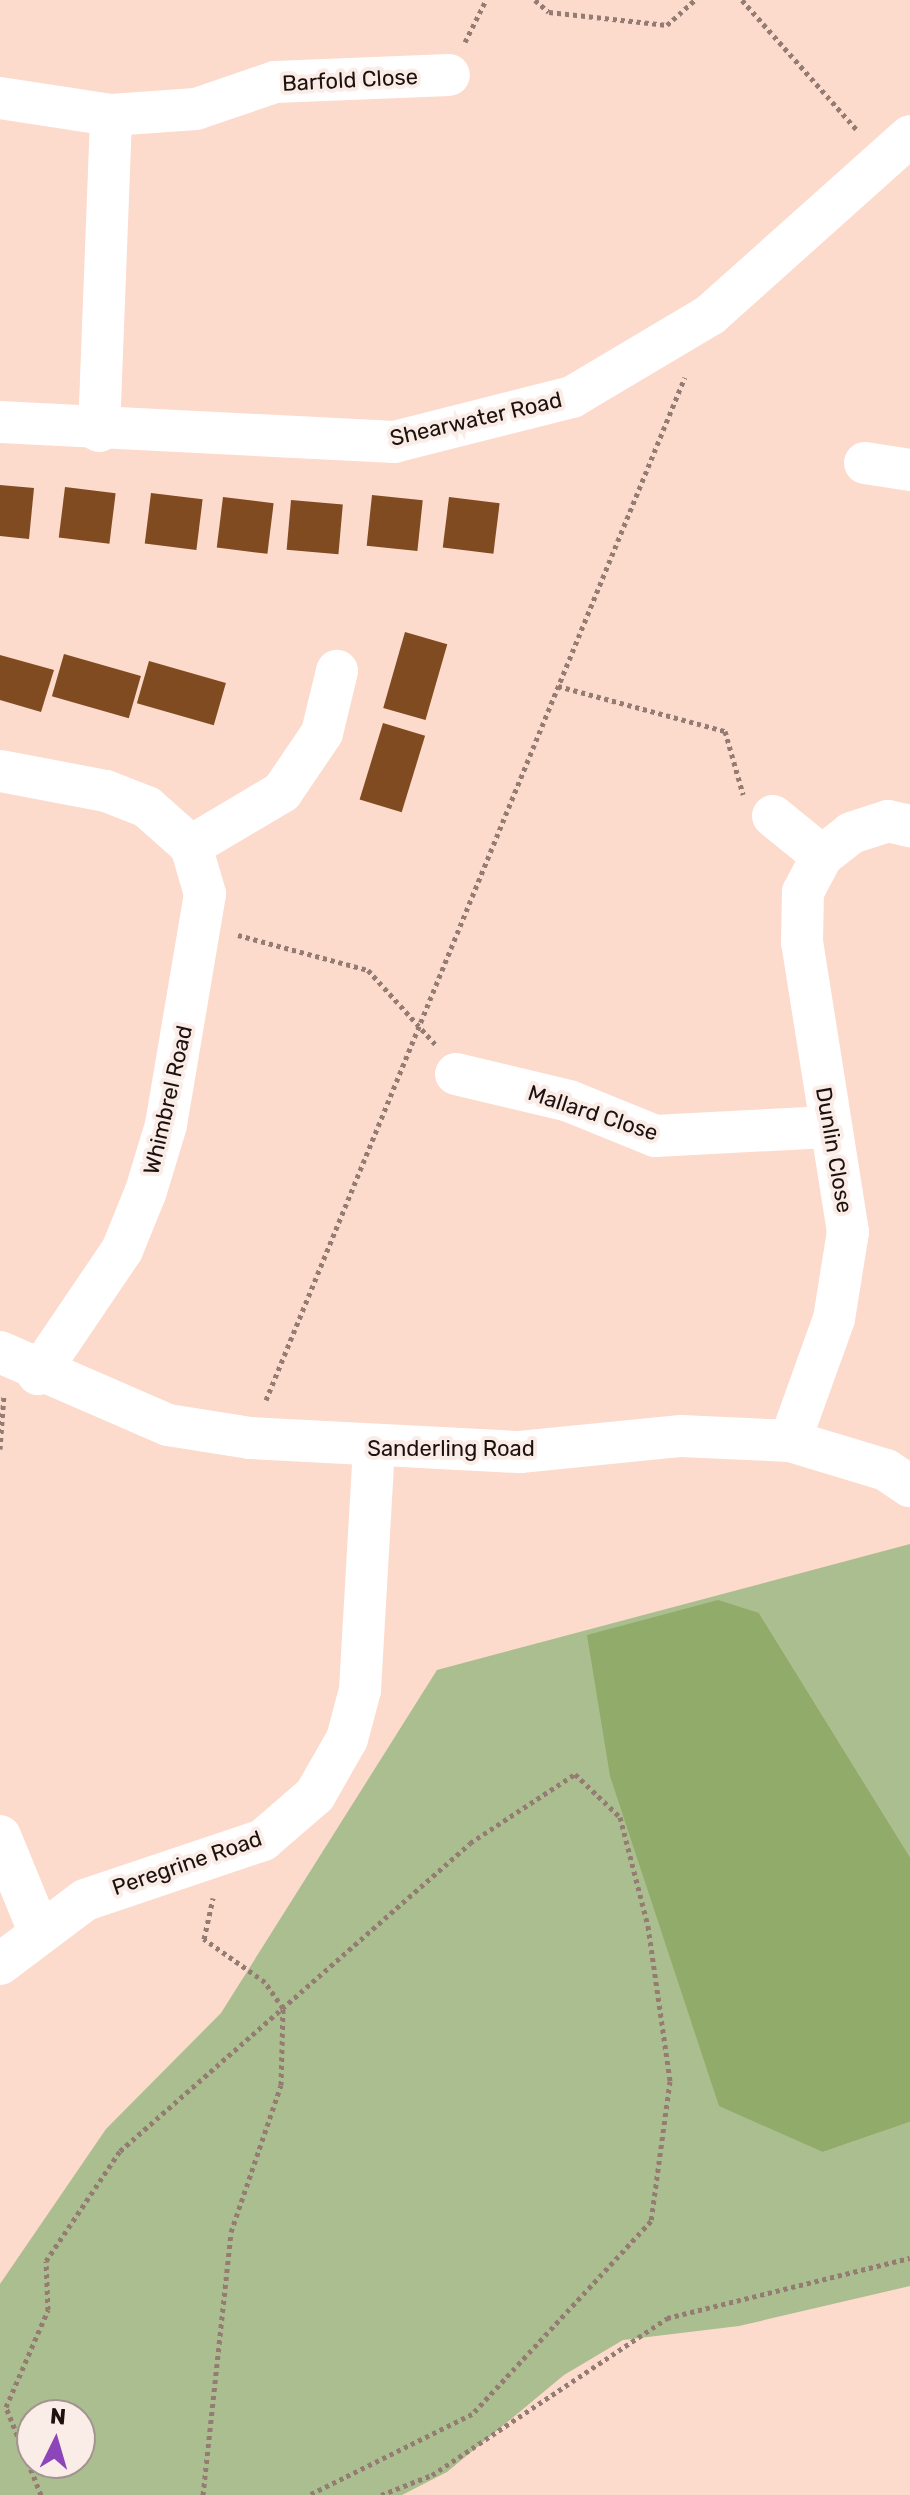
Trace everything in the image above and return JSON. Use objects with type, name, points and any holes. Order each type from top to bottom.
[{"type":"street","name":"Barfold Close","points":[[0,98],[111,115],[196,109],[275,82],[449,75]]},
{"type":"street","points":[[99,431],[111,115]]},
{"type":"street","name":"Shearwater Road","points":[[0,422],[99,431],[394,442],[572,397],[710,315],[902,146]]},
{"type":"street","points":[[865,463],[910,470]]},
{"type":"street","points":[[0,771],[133,802],[173,825],[191,846],[282,792],[308,760],[326,692]]},
{"type":"street","points":[[773,816],[822,856]]},
{"type":"street","name":"Dunlin Close","points":[[790,1441],[834,1319],[848,1232],[828,1127],[802,942],[803,892],[822,856],[851,833],[888,821],[910,826]]},
{"type":"street","name":"Whimbrel Road","points":[[14,1360],[122,1250],[146,1191],[166,1125],[203,926],[205,894],[191,846]]},
{"type":"street","name":"Mallard Close","points":[[456,1074],[569,1101],[655,1136],[828,1127]]},
{"type":"street","name":"Sanderling Road","points":[[14,1360],[168,1425],[250,1438],[374,1450],[520,1452],[681,1436],[790,1441],[886,1470],[910,1486]]},
{"type":"street","name":"Peregrine Road","points":[[0,1964],[39,1931],[85,1900],[263,1840],[315,1795],[347,1739],[368,1628],[374,1450]]},
{"type":"street","points":[[0,1836],[39,1931]]},
{"type":"path","points":[[535,0],[549,12],[667,25],[695,0]]},
{"type":"path","points":[[742,0],[902,146]]},
{"type":"path","points":[[250,1438],[687,372]]},
{"type":"path","points":[[558,685],[725,731],[746,805],[773,816]]},
{"type":"path","points":[[203,926],[368,970],[419,1021],[456,1074]]},
{"type":"path","points":[[0,1449],[1,1424],[14,1360]]},
{"type":"path","points":[[41,2495],[6,2407],[48,2310],[46,2261],[120,2151],[470,1843],[575,1774],[620,1817],[648,1926],[670,2081],[651,2221],[472,2414],[309,2495]]},
{"type":"path","points":[[203,2495],[231,2232],[281,2085],[283,2008],[265,1982],[204,1939],[224,1853]]},
{"type":"path","points":[[381,2495],[432,2475],[667,2318],[910,2258]]},
{"type":"green space","points":[[910,1544],[910,1857],[759,1613],[823,2152],[910,2122],[910,2286],[739,2326],[623,2340],[564,2375],[447,2472],[402,2495],[0,2495],[0,2284],[106,2129],[221,2013],[437,1670]]},
{"type":"green space","points":[[718,1600],[759,1613],[910,1857],[910,2122],[823,2152],[719,2106],[610,1776],[587,1635]]},
{"type":"building","points":[[0,485],[34,488],[29,539],[0,536]]},
{"type":"building","points":[[65,487],[116,493],[109,544],[59,538]]},
{"type":"building","points":[[151,493],[203,499],[196,550],[145,544]]},
{"type":"building","points":[[372,495],[423,500],[417,551],[367,546]]},
{"type":"building","points":[[223,497],[274,503],[267,554],[217,548]]},
{"type":"building","points":[[449,497],[500,503],[493,554],[443,548]]},
{"type":"building","points":[[291,500],[343,505],[338,554],[287,550]]},
{"type":"building","points":[[405,632],[447,644],[426,720],[383,708]]},
{"type":"building","points":[[64,654],[141,676],[129,718],[52,696]]},
{"type":"building","points":[[0,655],[54,670],[41,712],[0,700]]},
{"type":"building","points":[[149,661],[226,683],[214,725],[137,703]]},
{"type":"building","points":[[383,723],[425,736],[402,812],[360,800]]}]
